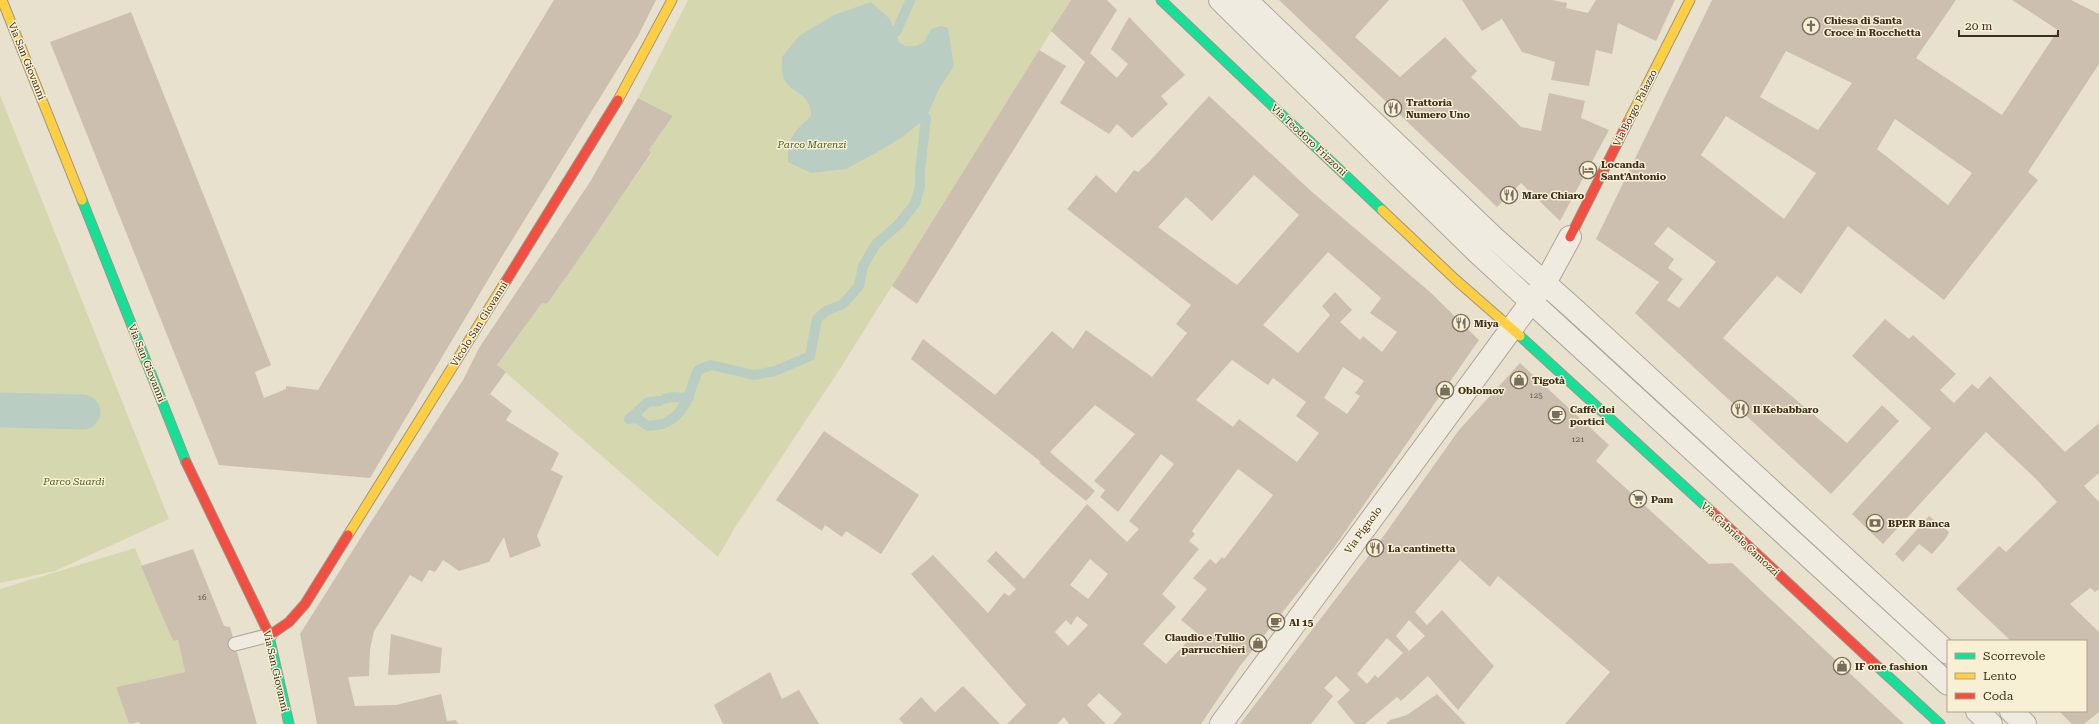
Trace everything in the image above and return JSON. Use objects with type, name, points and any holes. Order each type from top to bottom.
[{"type":"street","name":"Via San Giovanni","points":[[2,0],[192,477],[270,635],[289,724]]},
{"type":"street","name":"Vicolo San Giovanni","points":[[270,635],[289,622],[305,604],[619,98],[672,0]]},
{"type":"street","name":"Via Teodoro Frizzoni","points":[[1161,0],[1456,280],[1508,332]]},
{"type":"street","points":[[1220,0],[1478,253],[1947,683]]},
{"type":"street","points":[[1246,0],[1494,237],[1576,310],[1947,652]]},
{"type":"street","name":"Via Borgo Palazzo","points":[[1570,237],[1690,0]]},
{"type":"street","name":"Via Pignolo","points":[[1221,724],[1508,332],[1532,302],[1545,283],[1570,237]]},
{"type":"street","name":"Via Gabriele Camozzi","points":[[1508,332],[1540,353],[1940,724]]},
{"type":"street","points":[[1978,712],[1991,724]]},
{"type":"street","points":[[2012,712],[2025,724]]},
{"type":"lane","points":[[235,644],[270,635]]},
{"type":"green space","name":"Parco Marenzi","points":[[688,0],[1071,0],[838,372],[734,529],[718,557],[497,365],[542,303],[547,304],[651,154],[649,150],[673,116],[638,98]]},
{"type":"green space","name":"Parco Suardi","points":[[0,95],[169,519],[55,571],[0,583]]},
{"type":"green space","points":[[135,548],[173,641],[178,640],[185,672],[116,687],[129,724],[0,724],[0,589]]},
{"type":"shaded area","points":[[871,2],[890,19],[899,42],[905,46],[916,46],[924,42],[931,29],[941,26],[948,28],[954,66],[939,89],[926,118],[901,138],[846,169],[811,173],[788,162],[790,141],[800,126],[811,116],[808,102],[805,98],[792,89],[783,77],[782,57],[799,36],[834,15]]},
{"type":"building","points":[[554,0],[656,0],[638,36],[501,258],[370,478],[219,465],[50,42],[131,12],[271,365],[255,372],[264,398],[286,389],[286,386],[318,390]]},
{"type":"building","points":[[1071,0],[1107,0],[1117,10],[1090,53],[1117,78],[1128,64],[1111,49],[1129,17],[1185,75],[1161,96],[1168,104],[1132,138],[1117,124],[1109,134],[1060,103],[1085,62],[1051,31]]},
{"type":"building","points":[[1279,0],[1389,0],[1355,37],[1400,77],[1445,37],[1477,71],[1471,77],[1521,127],[1541,131],[1549,93],[1585,101],[1581,118],[1609,130],[1560,221],[1521,183],[1497,207]]},
{"type":"building","points":[[1462,0],[1552,0],[1567,3],[1566,8],[1588,13],[1596,0],[1675,0],[1656,41],[1618,23],[1612,54],[1596,50],[1589,86],[1551,80],[1555,62],[1522,52],[1502,19],[1482,31]]},
{"type":"building","points":[[1712,0],[1956,0],[1916,58],[2002,115],[2058,30],[2012,0],[2071,0],[2099,14],[2099,64],[2028,172],[2038,180],[1944,300],[1848,226],[1801,294],[1777,276],[1723,338],[1847,443],[1882,405],[1899,421],[1831,494],[1635,313],[1659,282],[1596,239]],"holes":[[[1786,51],[1852,83],[1818,130],[1760,97]],[[1726,116],[1816,173],[1784,219],[1701,155]],[[1895,119],[1972,173],[1948,205],[1877,149]],[[1668,227],[1716,262],[1679,308],[1667,300],[1683,279],[1668,268],[1674,259],[1654,244]]]},
{"type":"building","points":[[1039,50],[1066,66],[917,304],[892,286]]},
{"type":"building","points":[[1209,96],[1312,192],[1430,292],[1479,340],[1335,546],[1240,666],[1201,724],[1113,724],[1122,714],[1099,693],[1087,705],[1106,724],[1069,724],[1064,717],[1057,724],[1007,724],[1026,705],[911,574],[933,555],[988,613],[1004,593],[1009,596],[1016,589],[987,561],[996,551],[1024,579],[1087,504],[1127,542],[1139,529],[1129,521],[1174,464],[1161,454],[1118,512],[1100,497],[1105,490],[1094,481],[1135,434],[1095,405],[1050,452],[1095,491],[1086,501],[1039,463],[1041,462],[911,359],[923,339],[995,395],[1052,331],[1073,349],[1086,330],[1152,377],[1187,333],[1176,324],[1191,305],[1067,209],[1096,175],[1116,193],[1134,170],[1138,172],[1149,162]],"holes":[[[1254,175],[1299,215],[1237,285],[1158,227],[1186,197],[1212,221]],[[1328,252],[1381,298],[1370,313],[1397,332],[1382,352],[1363,336],[1360,340],[1340,322],[1352,310],[1335,292],[1322,306],[1330,315],[1298,353],[1263,325]],[[1232,360],[1268,385],[1273,378],[1306,402],[1296,416],[1319,433],[1297,462],[1239,419],[1233,427],[1196,400]],[[1343,367],[1364,381],[1355,393],[1360,396],[1347,414],[1324,398]],[[1238,469],[1273,495],[1224,559],[1222,557],[1216,564],[1210,559],[1193,578],[1207,589],[1181,620],[1196,632],[1166,664],[1143,644],[1176,607],[1162,594],[1199,549],[1189,541],[1195,534],[1192,531]],[[1090,559],[1108,574],[1088,599],[1070,585]],[[1077,616],[1088,625],[1068,646],[1055,632],[1066,620],[1071,625]]]},
{"type":"building","points":[[638,98],[673,116],[649,150],[651,153],[547,304],[542,303],[497,365],[506,372],[490,394],[512,411],[506,420],[559,453],[551,470],[563,476],[537,536],[541,546],[510,558],[504,537],[489,562],[459,571],[443,560],[435,572],[429,570],[422,582],[410,575],[374,631],[370,649],[369,676],[348,677],[355,706],[396,705],[441,694],[447,721],[456,720],[458,724],[317,724],[300,634],[463,380],[479,348],[590,182]]},
{"type":"building","points":[[1885,319],[1909,339],[1913,335],[1956,374],[1940,390],[1954,403],[1972,384],[1978,389],[1990,376],[2065,452],[2099,423],[2099,473],[2084,486],[2099,502],[2099,589],[2095,592],[2090,588],[2070,604],[2099,632],[2099,712],[2084,724],[2072,724],[2060,712],[2087,712],[2087,640],[2010,640],[1956,589],[1999,546],[2006,552],[2057,502],[2036,479],[1986,432],[1883,544],[1852,514],[1931,428],[1852,356]]},
{"type":"building","points":[[1520,363],[1609,445],[1596,461],[1709,564],[1732,563],[1904,724],[1565,724],[1610,672],[1498,576],[1490,587],[1460,560],[1415,612],[1427,625],[1442,610],[1494,666],[1458,710],[1428,676],[1401,701],[1397,697],[1365,724],[1355,724],[1337,702],[1350,690],[1336,676],[1324,688],[1333,696],[1311,724],[1240,724],[1380,541],[1459,430]],"holes":[[[1409,620],[1425,636],[1409,651],[1396,636]],[[1387,638],[1403,653],[1378,678],[1375,675],[1367,684],[1357,674]]]},
{"type":"building","points":[[824,431],[919,495],[881,554],[846,531],[842,537],[825,525],[822,531],[776,500]]},
{"type":"building","points":[[1929,516],[1949,532],[1946,538],[1932,554],[1919,544],[1903,562],[1895,554]]},
{"type":"building","points":[[193,549],[224,626],[230,627],[257,724],[140,724],[139,722],[129,724],[116,687],[185,672],[178,640],[173,641],[141,566]]},
{"type":"building","points":[[391,634],[442,648],[440,673],[388,675]]},
{"type":"building","points":[[770,672],[782,699],[799,690],[819,724],[723,724],[714,705]]},
{"type":"building","points":[[963,686],[1000,724],[904,724],[899,719],[921,697],[935,712]]},
{"type":"building","points":[[1437,694],[1466,724],[1386,724],[1390,720],[1407,715]]},
{"type":"waterway","points":[[896,32],[910,1]]},
{"type":"waterway","points":[[667,422],[680,412],[684,406],[698,370],[711,365],[754,375],[775,371],[810,356],[817,319],[826,311],[843,304],[859,286],[863,266],[876,244],[898,225],[915,204],[920,186],[920,171],[926,118]]},
{"type":"waterway","points":[[665,399],[672,397],[689,398]]},
{"type":"waterway","points":[[629,419],[648,402],[660,401]]},
{"type":"waterway","points":[[0,410],[83,412]]},
{"type":"waterway","points":[[629,419],[637,418],[648,426],[663,424]]},
{"type":"traffic: fast","points":[[1161,0],[1382,210]]},
{"type":"traffic: fast","points":[[82,200],[186,462]]},
{"type":"traffic: fast","points":[[1520,336],[1712,512]]},
{"type":"traffic: fast","points":[[268,632],[289,724]]},
{"type":"traffic: fast","points":[[1878,667],[1940,724]]},
{"type":"traffic: slow","points":[[2,0],[82,200]]},
{"type":"traffic: slow","points":[[618,100],[672,0]]},
{"type":"traffic: slow","points":[[1628,122],[1690,0]]},
{"type":"traffic: slow","points":[[1382,210],[1456,280],[1520,336]]},
{"type":"traffic: slow","points":[[348,535],[506,281]]},
{"type":"traffic: jam","points":[[506,281],[618,100]]},
{"type":"traffic: jam","points":[[1570,237],[1628,122]]},
{"type":"traffic: jam","points":[[186,462],[268,632]]},
{"type":"traffic: jam","points":[[1712,512],[1878,667]]},
{"type":"traffic: jam","points":[[270,635],[289,622],[305,604],[348,535]]},
{"type":"place","name":"Chiesa di Santa Croce in Rocchetta","points":[[1811,26]]},
{"type":"place","name":"Trattoria Numero Uno","points":[[1393,108]]},
{"type":"place","name":"Locanda Sant'Antonio","points":[[1588,170]]},
{"type":"place","name":"Mare Chiaro","points":[[1509,195]]},
{"type":"place","name":"Miya","points":[[1461,323]]},
{"type":"place","name":"Tigotà","points":[[1519,380]]},
{"type":"place","name":"Oblomov","points":[[1445,390]]},
{"type":"place","name":"Il Kebabbaro","points":[[1740,409]]},
{"type":"place","name":"Caffè dei portici","points":[[1557,415]]},
{"type":"place","name":"Pam","points":[[1638,499]]},
{"type":"place","name":"BPER Banca","points":[[1875,523]]},
{"type":"place","name":"La cantinetta","points":[[1375,548]]},
{"type":"place","name":"Al 15","points":[[1276,622]]},
{"type":"place","name":"Claudio e Tullio parrucchieri","points":[[1258,643]]},
{"type":"place","name":"IF one fashion","points":[[1842,666]]}]
